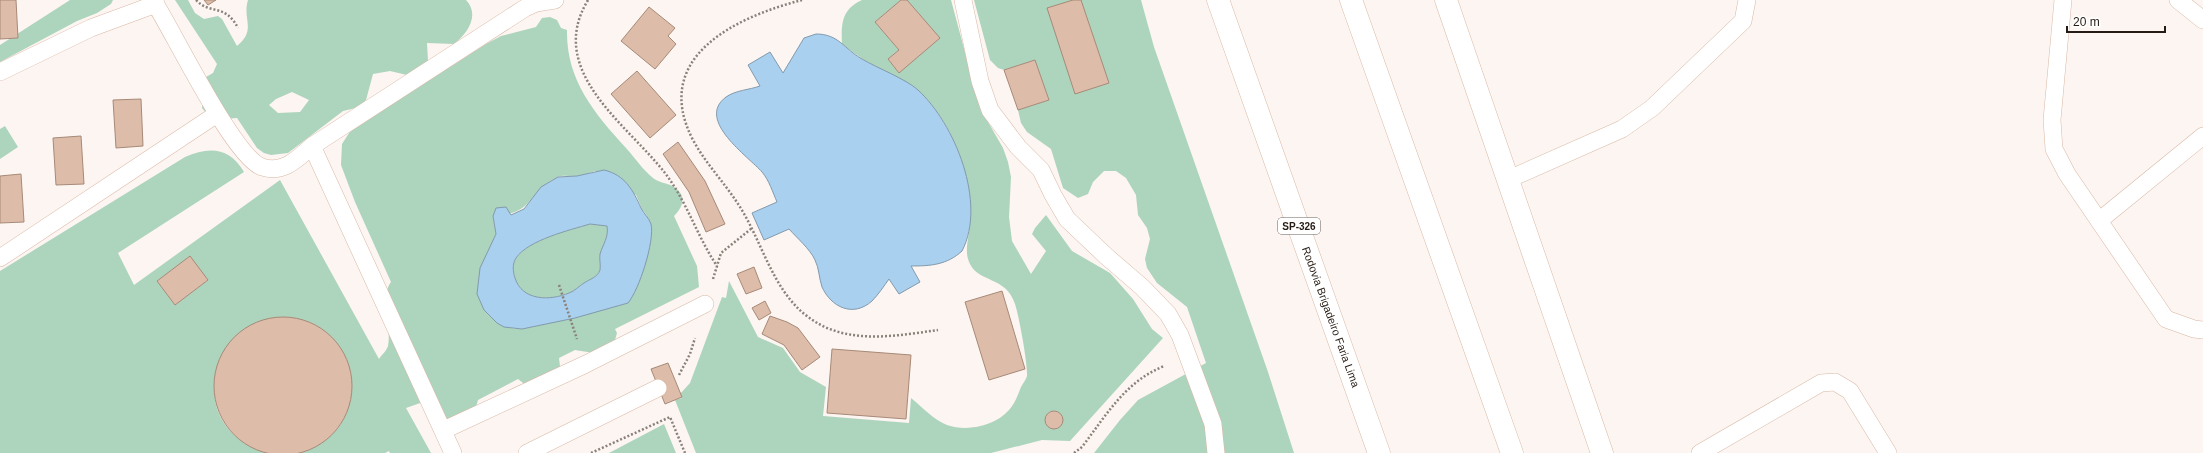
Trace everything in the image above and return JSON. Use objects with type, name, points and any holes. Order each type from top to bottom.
[{"type":"main road","name":"Rodovia Brigadeiro Faria Lima","points":[[1218,0],[1379,453]]},
{"type":"main road","points":[[1351,0],[1512,453]]},
{"type":"main road","points":[[1446,0],[1602,453]]},
{"type":"lane","points":[[0,72],[91,28],[154,2],[217,114],[253,163],[263,167],[280,168],[290,166],[312,146],[525,8],[536,3],[554,0]]},
{"type":"lane","points":[[964,0],[980,81],[990,110],[1008,136],[1042,170],[1053,195],[1067,219],[1106,256],[1142,287],[1168,314],[1180,335],[1213,424],[1216,453]]},
{"type":"lane","points":[[1508,179],[1622,129],[1652,108],[1743,21],[1747,0]]},
{"type":"lane","points":[[2063,0],[2052,120],[2054,149],[2067,174],[2100,220],[2166,319],[2194,329],[2203,330]]},
{"type":"lane","points":[[2178,0],[2203,20]]},
{"type":"lane","points":[[0,258],[217,114]]},
{"type":"lane","points":[[2100,220],[2203,136]]},
{"type":"lane","points":[[312,146],[444,430],[453,453]]},
{"type":"lane","points":[[444,430],[586,364],[705,304]]},
{"type":"lane","points":[[1700,453],[1821,383],[1835,382],[1850,391],[1888,453]]},
{"type":"lane","points":[[527,453],[658,388]]},
{"type":"path","points":[[196,0],[203,6],[224,11],[234,20],[238,28]]},
{"type":"path","points":[[588,0],[580,19],[576,36],[576,50],[580,68],[592,90],[665,173],[686,206],[703,245],[717,266]]},
{"type":"path","points":[[802,0],[745,19],[722,32],[700,51],[687,68],[681,92],[682,110],[692,139],[708,165],[742,210],[782,292],[799,310],[825,327],[847,334],[881,336],[938,330]]},
{"type":"path","points":[[559,285],[574,329]]},
{"type":"path","points":[[1074,453],[1082,447],[1127,388],[1152,370],[1187,355]]},
{"type":"path","points":[[591,453],[670,417],[685,453]]},
{"type":"green space","points":[[70,0],[113,0],[111,4],[97,13],[77,21],[0,62],[0,45]]},
{"type":"green space","points":[[175,0],[188,0],[195,13],[204,19],[218,16],[222,19],[237,46],[243,40],[248,29],[248,0],[466,0],[472,12],[472,18],[468,29],[454,44],[427,43],[428,61],[407,75],[390,71],[373,74],[366,100],[360,107],[343,111],[288,153],[271,155],[264,153],[257,148],[237,118],[222,119],[214,117],[202,108],[206,77],[213,73],[217,64]],"holes":[[[292,92],[309,100],[300,112],[278,113],[269,105],[276,99]]]},
{"type":"green space","points":[[862,0],[901,0],[875,22],[899,50],[888,59],[899,73],[907,0],[951,0],[980,108],[1003,148],[1008,162],[1011,177],[1009,217],[1012,241],[1031,274],[1046,251],[1032,234],[1046,215],[1072,251],[1110,273],[1133,299],[1152,329],[1163,338],[1070,441],[1042,440],[991,453],[696,453],[675,400],[682,398],[680,394],[690,383],[722,297],[726,298],[729,281],[758,337],[783,348],[800,372],[826,387],[823,416],[909,423],[911,398],[942,423],[955,427],[972,428],[989,424],[1003,416],[1015,402],[1027,377],[1021,329],[1015,304],[1011,295],[999,284],[974,270],[968,259],[967,248],[970,208],[964,168],[955,143],[942,119],[920,92],[906,82],[869,63],[842,44],[844,18],[850,8]],"holes":[[[1055,411],[1060,414],[1062,421],[1058,428],[1053,429],[1046,424],[1045,419],[1049,412]]]},
{"type":"green space","points":[[974,0],[1141,0],[1154,47],[1268,372],[1294,453],[1094,453],[1138,400],[1206,363],[1187,307],[1157,283],[1147,268],[1145,259],[1150,239],[1147,228],[1138,215],[1136,195],[1126,178],[1116,171],[1104,171],[1093,182],[1088,194],[1078,198],[1063,188],[1051,149],[1027,132],[1021,123],[1018,110],[1049,100],[1035,60],[1004,70],[998,68],[990,60]]},
{"type":"green space","points":[[550,17],[557,20],[561,28],[567,30],[571,65],[584,95],[603,122],[649,175],[656,180],[675,187],[681,194],[681,206],[674,216],[697,266],[699,287],[615,329],[617,333],[615,340],[601,351],[594,353],[575,350],[559,358],[561,375],[527,386],[518,379],[478,400],[475,410],[458,421],[437,417],[423,402],[406,408],[431,453],[390,453],[389,451],[385,453],[299,453],[321,443],[339,427],[346,413],[350,396],[350,379],[346,362],[339,348],[328,335],[315,325],[299,319],[281,318],[265,320],[251,326],[239,334],[222,356],[217,369],[215,384],[217,409],[226,426],[240,440],[257,450],[267,453],[0,453],[0,271],[185,157],[203,151],[219,151],[226,154],[238,164],[244,172],[118,253],[134,285],[280,180],[379,359],[388,346],[389,338],[386,296],[391,282],[355,202],[341,165],[342,144],[351,130],[486,44],[501,36],[536,27],[542,18]],"holes":[[[595,171],[636,195],[647,216],[628,303],[522,329],[510,328],[496,322],[484,310],[499,249],[492,244],[496,234],[493,217],[507,215],[524,207],[539,190],[558,177],[584,175]],[[190,257],[208,280],[175,305],[157,281]]]},
{"type":"green space","points":[[5,126],[18,147],[0,159],[0,129]]},
{"type":"green space","points":[[590,224],[607,226],[606,237],[600,255],[600,270],[597,275],[573,291],[562,296],[545,298],[538,297],[530,295],[519,286],[515,278],[513,268],[516,258],[522,252],[530,246],[550,236]]},
{"type":"green space","points":[[664,424],[676,453],[609,453]]},
{"type":"water","points":[[816,34],[830,36],[836,39],[862,59],[918,90],[932,105],[955,143],[969,188],[971,210],[969,232],[962,251],[956,256],[938,264],[911,266],[920,282],[899,294],[889,279],[872,301],[857,309],[843,308],[831,300],[822,287],[813,256],[789,229],[764,240],[752,213],[777,202],[769,183],[762,172],[728,138],[720,127],[717,116],[718,106],[726,97],[738,91],[760,86],[748,65],[770,52],[783,73],[804,38]]},
{"type":"water","points":[[604,170],[623,179],[635,195],[650,222],[652,232],[651,242],[637,288],[628,303],[575,318],[522,329],[504,327],[497,323],[484,310],[477,294],[480,268],[496,234],[493,216],[496,208],[506,207],[511,215],[524,209],[541,187],[558,177],[577,176]],"holes":[[[590,224],[607,226],[606,237],[600,254],[600,270],[594,278],[562,296],[545,298],[530,295],[519,286],[515,278],[513,268],[514,263],[516,258],[530,246],[550,236]]]},
{"type":"building","points":[[0,0],[16,0],[18,38],[0,39]]},
{"type":"building","points":[[204,0],[216,0],[208,5]]},
{"type":"building","points":[[901,0],[907,0],[940,38],[899,73],[888,59],[899,50],[875,22]]},
{"type":"building","points":[[1073,0],[1081,0],[1109,83],[1075,94],[1047,8]]},
{"type":"building","points":[[649,7],[675,28],[668,36],[676,44],[655,69],[621,41]]},
{"type":"building","points":[[1035,60],[1049,100],[1018,110],[1004,70]]},
{"type":"building","points":[[637,71],[676,115],[650,138],[611,94]]},
{"type":"building","points":[[141,99],[143,146],[116,148],[113,100]]},
{"type":"building","points":[[81,136],[84,184],[56,185],[53,138]]},
{"type":"building","points":[[678,142],[705,181],[725,224],[706,232],[689,192],[663,154]]},
{"type":"building","points":[[21,174],[24,222],[0,223],[0,176]]},
{"type":"building","points":[[190,256],[208,280],[175,305],[157,281]]},
{"type":"building","points":[[754,267],[762,288],[746,294],[737,274]]},
{"type":"building","points":[[1002,291],[1025,369],[989,380],[965,302]]},
{"type":"building","points":[[765,301],[771,313],[759,320],[752,308]]},
{"type":"building","points":[[770,316],[798,328],[820,357],[802,370],[784,345],[762,334]]},
{"type":"building","points":[[283,317],[303,320],[321,329],[336,343],[349,366],[352,386],[349,406],[340,424],[326,439],[303,452],[283,455],[263,452],[245,443],[230,429],[217,406],[214,386],[217,366],[226,348],[240,333],[263,320]]},
{"type":"building","points":[[832,349],[911,355],[906,419],[827,413]]},
{"type":"building","points":[[668,363],[682,397],[665,404],[651,369]]},
{"type":"building","points":[[1054,411],[1060,414],[1063,420],[1060,426],[1054,429],[1048,426],[1045,420],[1048,414]]}]
